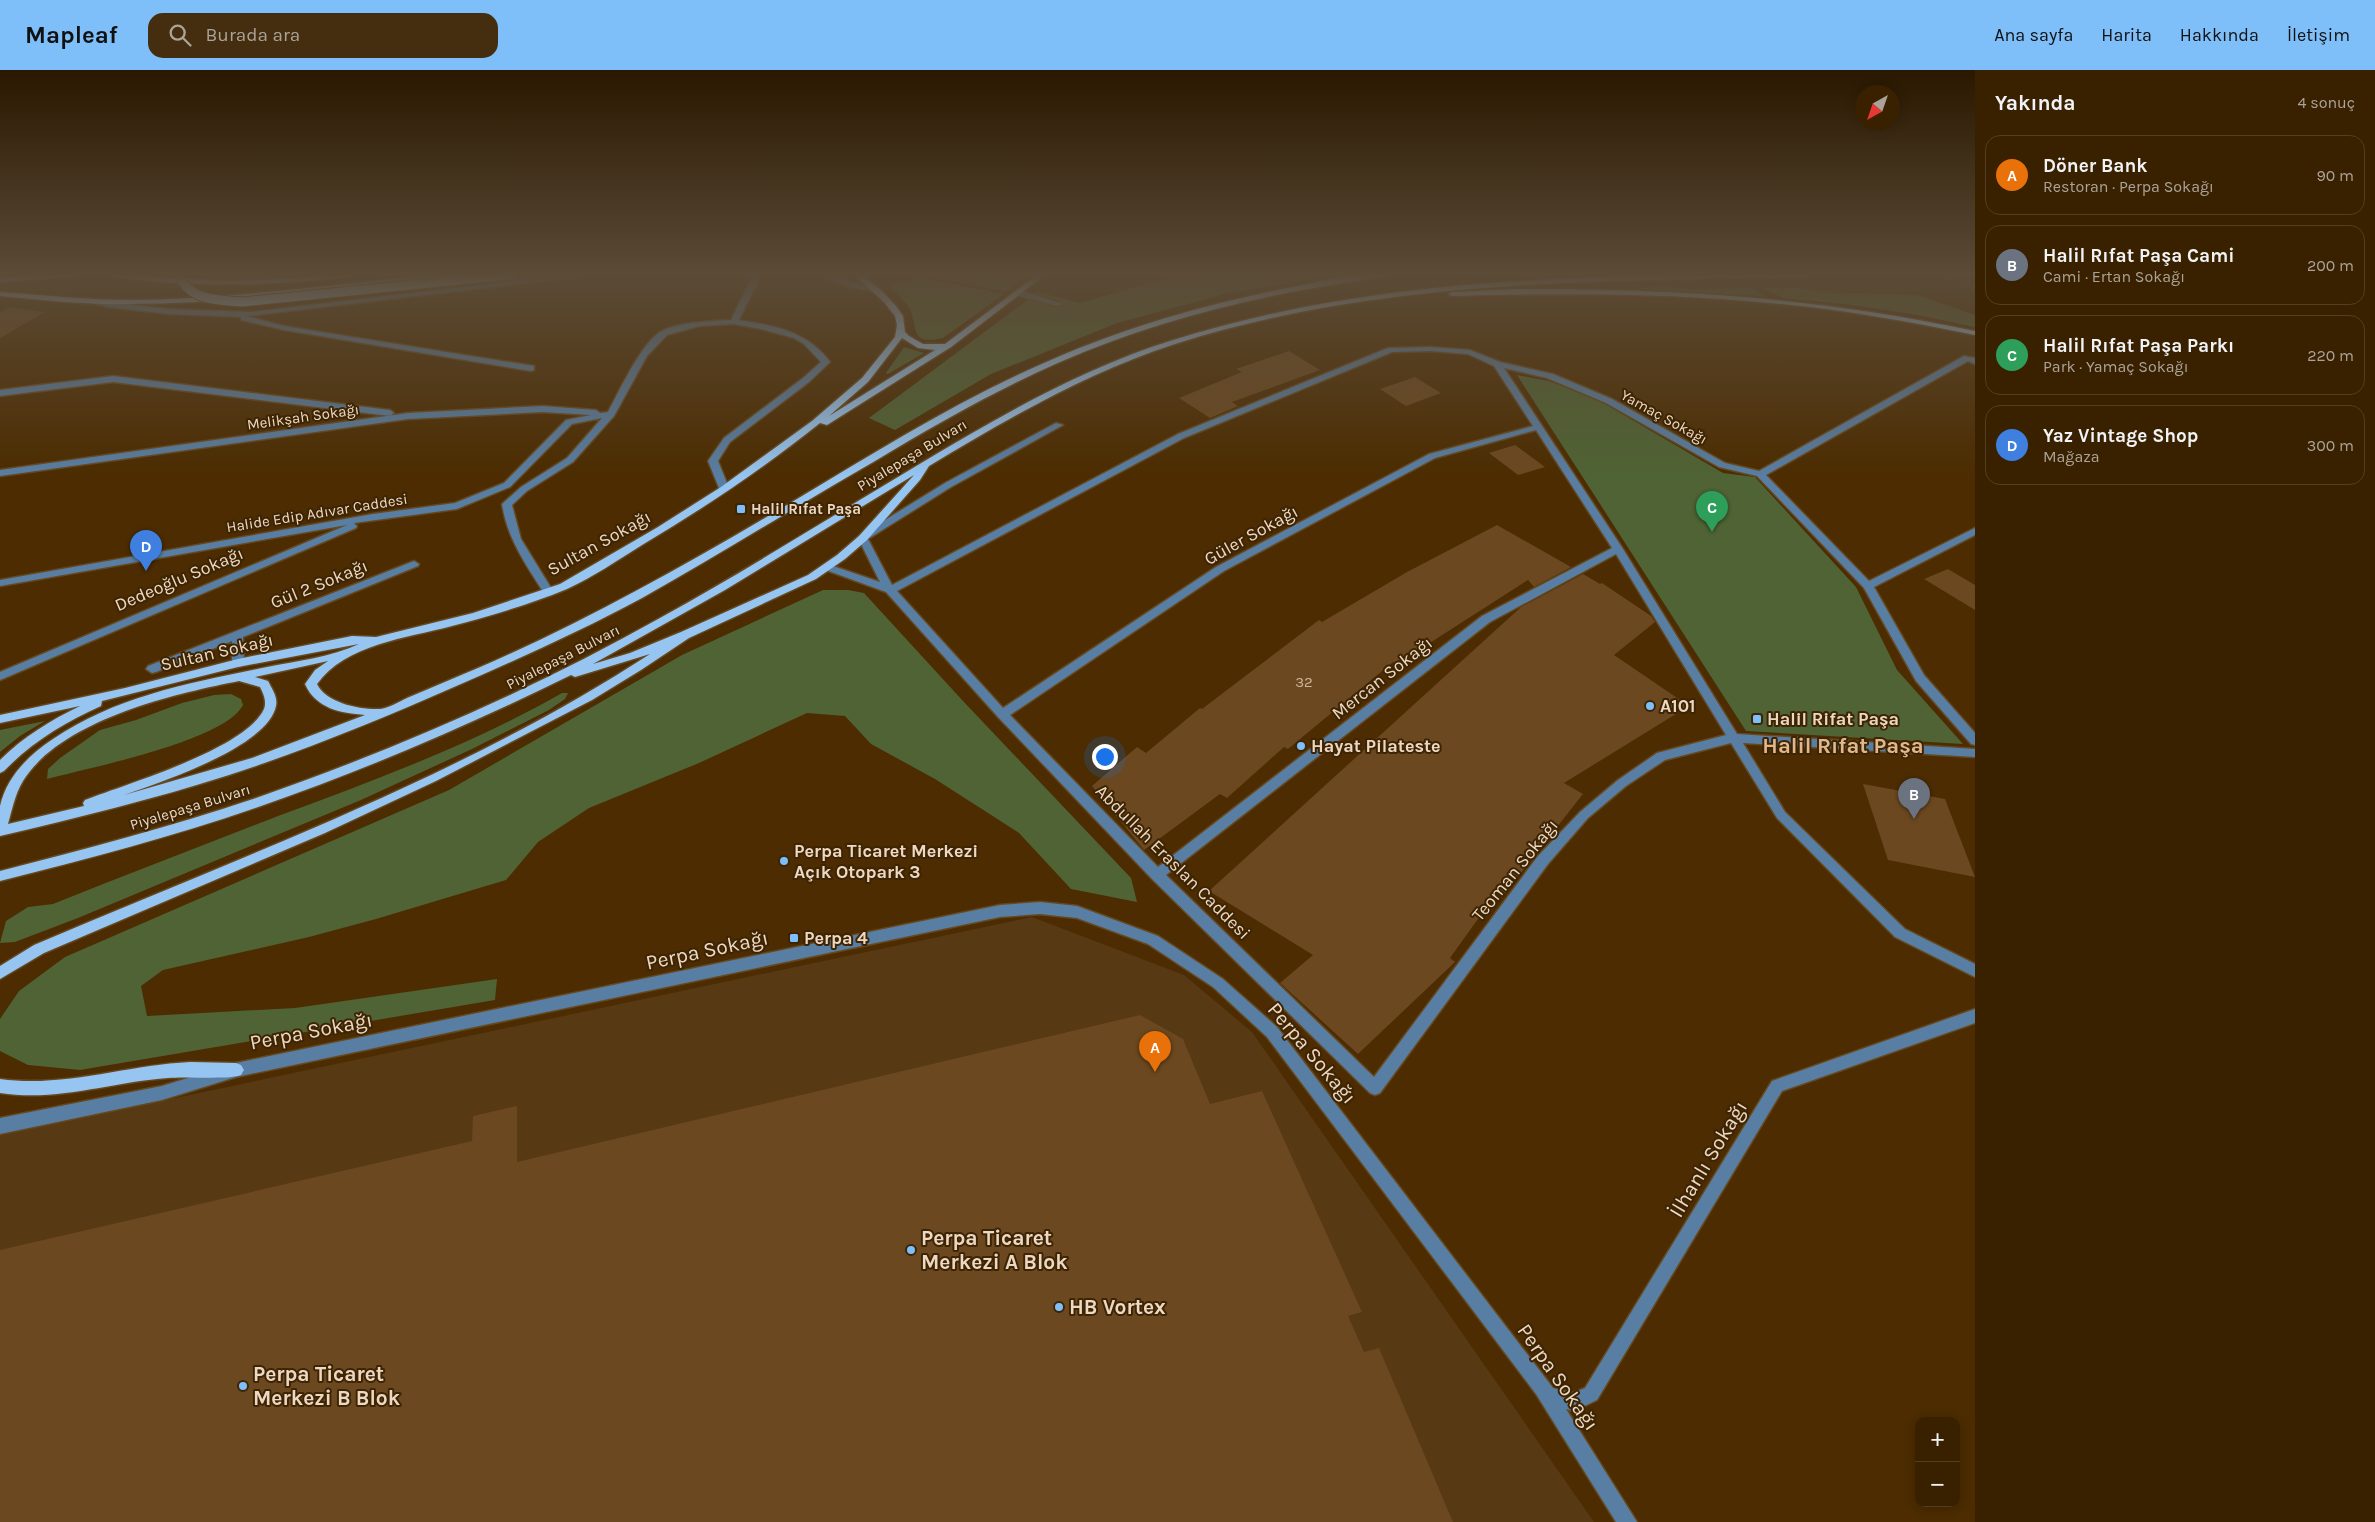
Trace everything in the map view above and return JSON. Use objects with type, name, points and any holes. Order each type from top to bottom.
[{"type":"main road","points":[[790,443],[872,375],[894,343]]},
{"type":"main road","points":[[913,343],[933,349],[948,346]]},
{"type":"main road","points":[[790,443],[838,416],[952,343]]},
{"type":"main road","name":"Piyalepaşa Bulvarı","points":[[0,831],[121,802],[228,770],[383,713],[555,639],[603,614],[940,420],[1022,376],[1058,359],[1101,343]]},
{"type":"main road","name":"Piyalepaşa Bulvarı","points":[[0,876],[94,852],[239,809],[390,752],[509,701],[664,621],[925,464],[1052,393],[1095,372],[1172,343]]},
{"type":"main road","name":"Sultan Sokağı","points":[[0,831],[12,789],[26,768],[47,749],[70,733],[104,715],[139,702],[238,676],[352,651],[378,640],[465,619],[564,586],[665,527],[790,443]]},
{"type":"main road","points":[[557,677],[594,669],[634,656],[685,635],[812,576],[827,567],[863,538],[917,478],[925,464]]},
{"type":"main road","points":[[0,973],[39,948],[375,806],[446,771],[591,695],[657,655],[685,635]]},
{"type":"main road","name":"Sultan Sokağı","points":[[125,692],[238,663],[352,640],[378,640]]},
{"type":"main road","points":[[352,651],[319,673],[312,684],[313,690],[320,697],[335,705],[383,713]]},
{"type":"main road","points":[[52,819],[223,750],[247,737],[262,723],[270,709],[271,696],[264,684],[238,676],[238,663]]},
{"type":"main road","points":[[0,719],[125,692]]},
{"type":"main road","points":[[0,768],[20,749],[46,730],[83,709],[125,692]]},
{"type":"main road","points":[[0,1086],[24,1089],[48,1088],[189,1068],[236,1070]]},
{"type":"street","points":[[375,343],[531,368]]},
{"type":"street","points":[[548,591],[518,542],[507,516],[507,504],[524,489],[570,460],[611,414],[643,355],[655,343]]},
{"type":"street","points":[[724,488],[714,460],[727,440],[806,380],[826,362],[816,348],[808,343]]},
{"type":"street","name":"Yamaç Sokağı","points":[[890,590],[1181,436],[1391,350],[1431,348],[1470,352],[1497,364],[1550,376],[1608,401],[1722,465],[1760,474]]},
{"type":"street","points":[[1971,359],[1760,474],[1868,586],[1920,678],[1975,741]]},
{"type":"street","points":[[1497,364],[1618,549],[1781,815],[1900,933],[1975,971]]},
{"type":"street","points":[[0,393],[113,380],[408,416]]},
{"type":"street","name":"Melikşah Sokağı","points":[[0,473],[408,416],[543,409],[611,414]]},
{"type":"street","name":"Halide Edip Adıvar Caddesi","points":[[0,584],[373,517],[457,506],[507,484],[569,422],[611,414]]},
{"type":"street","points":[[863,538],[948,485],[1059,425]]},
{"type":"street","name":"Güler Sokağı","points":[[1002,714],[1220,569],[1389,478],[1432,456],[1538,427]]},
{"type":"street","name":"Dedeoğlu Sokağı","points":[[0,676],[373,517]]},
{"type":"street","points":[[1868,586],[1975,530]]},
{"type":"street","name":"Abdullah Eraslan Caddesi","points":[[863,538],[878,571],[890,590],[1002,714],[1157,875],[1376,1088]]},
{"type":"street","name":"Mercan Sokağı","points":[[1157,875],[1486,619],[1618,549]]},
{"type":"street","name":"Gül 2 Sokağı","points":[[152,669],[414,564]]},
{"type":"street","name":"Abdullah Eraslan Caddesi","points":[[827,567],[890,590]]},
{"type":"street","points":[[237,635],[238,663]]},
{"type":"street","name":"Teoman Sokağı","points":[[1376,1088],[1543,860],[1584,815],[1622,783],[1660,756],[1733,738],[1975,753]]},
{"type":"street","name":"Perpa Sokağı","points":[[0,1126],[162,1093],[236,1070],[1000,911],[1040,908],[1077,912],[1153,940],[1218,983],[1272,1032],[1547,1396],[1627,1522]]},
{"type":"street","name":"İlhanlı Sokağı","points":[[1547,1396],[1574,1402],[1591,1394],[1777,1086],[1975,1016]]},
{"type":"shaded area","points":[[1032,917],[1184,975],[1252,1032],[1594,1522],[0,1522],[0,1135]]},
{"type":"green space","points":[[970,343],[1068,343],[991,374],[895,430],[869,418]]},
{"type":"green space","points":[[904,347],[924,353],[888,374],[886,373]]},
{"type":"green space","points":[[1517,375],[1549,381],[1600,401],[1723,473],[1755,477],[1856,587],[1897,670],[1963,744],[1746,731]]},
{"type":"green space","points":[[823,590],[848,590],[864,593],[963,701],[1131,878],[1137,902],[1071,889],[1019,833],[935,779],[871,744],[845,716],[807,713],[699,763],[589,808],[538,842],[506,880],[309,937],[163,970],[141,986],[147,1016],[295,1008],[497,979],[495,1000],[80,1070],[28,1065],[0,1051],[0,1019],[19,991],[65,957],[449,790],[682,655]]},
{"type":"green space","points":[[562,693],[568,693],[565,699],[549,710],[472,749],[361,800],[78,918],[15,942],[0,943],[6,921],[28,907],[53,904],[387,775],[494,729]]},
{"type":"green space","points":[[231,694],[241,699],[243,705],[231,718],[211,730],[154,751],[47,779],[48,769],[60,758],[100,730],[136,720],[182,703],[214,695]]},
{"type":"green space","points":[[45,721],[20,736],[0,752],[0,730]]},
{"type":"building","points":[[1289,351],[1320,370],[1232,402],[1238,406],[1210,418],[1179,398],[1242,372],[1236,369]]},
{"type":"building","points":[[1415,377],[1441,393],[1406,406],[1380,389]]},
{"type":"building","points":[[1515,445],[1545,467],[1518,475],[1489,453]]},
{"type":"building","points":[[1497,525],[1571,567],[1534,587],[1528,580],[1397,664],[1393,662],[1288,749],[1284,747],[1227,798],[1220,794],[1144,850],[1092,786],[1137,747],[1146,753],[1200,708],[1202,709],[1319,620],[1322,622],[1407,572]]},
{"type":"building","points":[[1948,569],[1975,585],[1975,610],[1924,579]]},
{"type":"building","points":[[1583,574],[1600,584],[1602,583],[1651,616],[1655,622],[1614,655],[1689,706],[1564,783],[1583,794],[1504,894],[1498,891],[1450,958],[1455,962],[1358,1054],[1280,983],[1313,955],[1209,891],[1521,607]]},
{"type":"building","points":[[1863,784],[1945,799],[1975,877],[1888,860]]},
{"type":"building","name":"Perpa Ticaret Merkezi A Blok","points":[[1140,1015],[1183,1039],[1210,1104],[1262,1091],[1362,1312],[1348,1316],[1364,1352],[1379,1348],[1453,1522],[0,1522],[0,1250],[472,1141],[473,1116],[517,1106],[517,1162]]},
{"type":"place","name":"Halil Rıfat Paşa","points":[[741,509]]},
{"type":"place","name":"Halil Rıfat Paşa Parkı","points":[[1712,532]]},
{"type":"place","name":"Yaz Vintage Shop","points":[[146,571]]},
{"type":"place","name":"A101","points":[[1650,706]]},
{"type":"place","name":"Halil Rifat Paşa","points":[[1757,719]]},
{"type":"place","name":"Hayat Pilateste","points":[[1301,746]]},
{"type":"place","name":"Halil Rıfat Paşa Cami","points":[[1914,819]]},
{"type":"place","name":"Perpa Ticaret Merkezi Açık Otopark 3","points":[[784,861]]},
{"type":"place","name":"Perpa 4","points":[[794,938]]},
{"type":"place","name":"Döner Bank","points":[[1155,1072]]},
{"type":"place","name":"Perpa Ticaret Merkezi A Blok","points":[[911,1250]]},
{"type":"place","name":"HB Vortex","points":[[1059,1307]]},
{"type":"place","name":"Perpa Ticaret Merkezi B Blok","points":[[243,1386]]},
{"type":"district","name":"Halil Rıfat Paşa","points":[[1843,745]]}]
